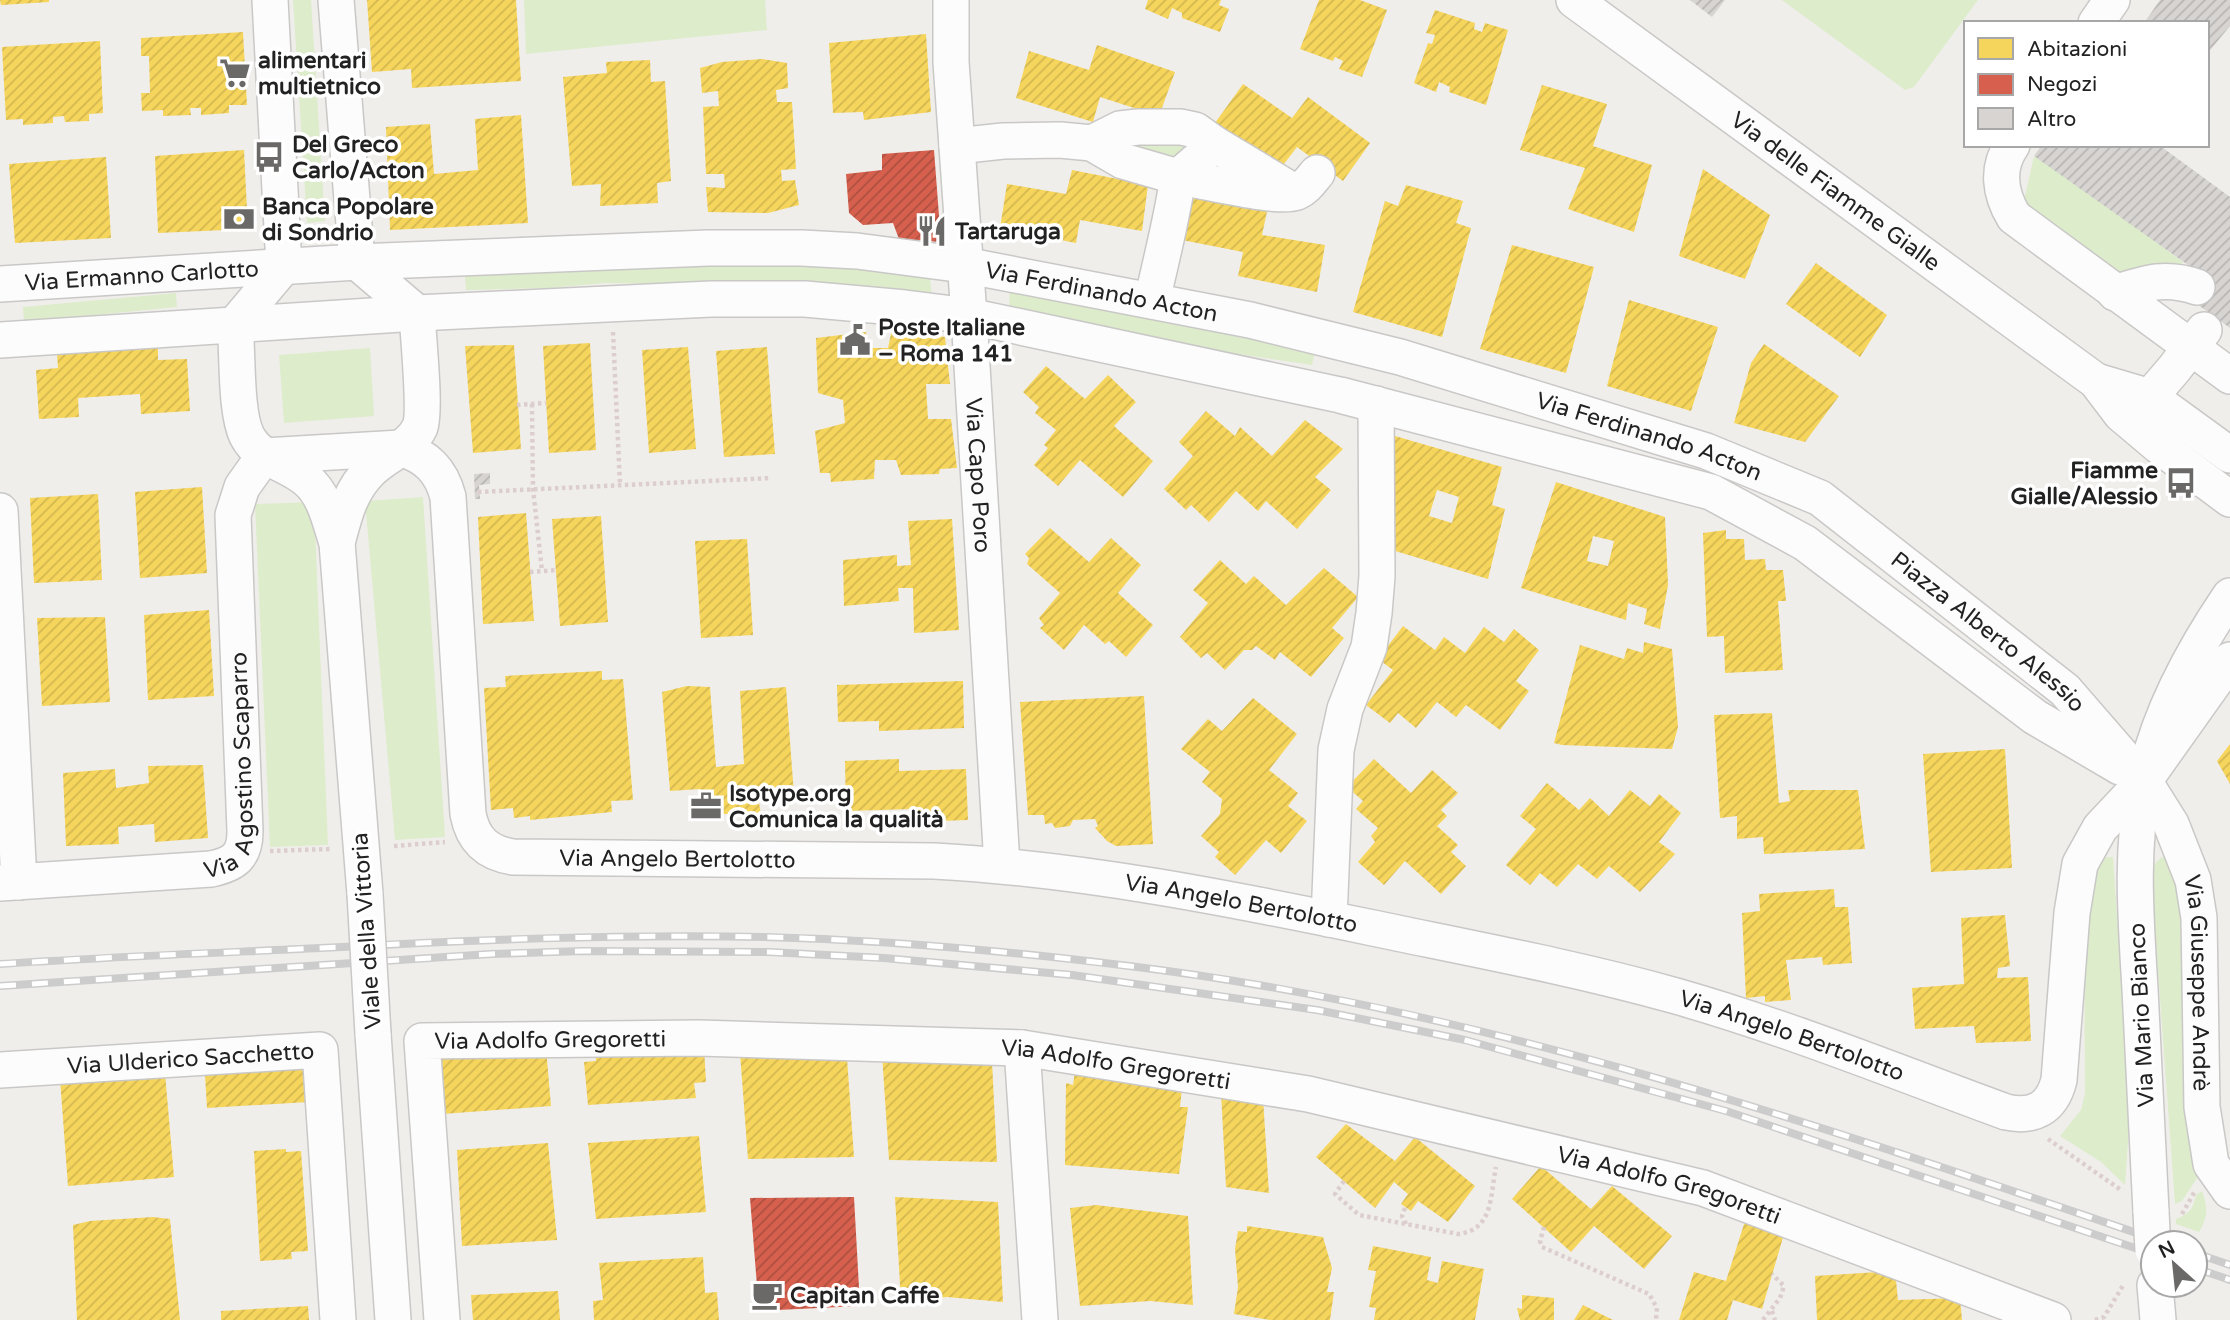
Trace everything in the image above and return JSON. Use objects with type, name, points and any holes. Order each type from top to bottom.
[{"type":"street","points":[[270,0],[284,266],[235,324],[242,422],[251,442],[264,456],[289,467],[310,481],[324,504],[337,543]]},
{"type":"street","points":[[336,0],[357,262],[417,313],[421,420],[414,436],[371,470],[358,484],[347,506],[337,543]]},
{"type":"street","name":"Via Capo Poro","points":[[951,0],[951,62],[1002,865]]},
{"type":"street","name":"Via delle Fiamme Gialle","points":[[1574,0],[2096,381],[2121,414],[2230,499]]},
{"type":"street","points":[[2097,21],[2112,0]]},
{"type":"street","points":[[957,146],[1003,141],[1060,140],[1092,143],[1123,161],[1178,177],[1272,192],[1306,183],[1213,143],[1195,130],[1181,127],[1138,127],[1120,130],[1092,143]]},
{"type":"street","points":[[1152,301],[1178,177],[1193,166],[1213,143]]},
{"type":"street","points":[[2011,147],[2005,155],[2001,188],[2004,201],[2014,217],[2115,293],[2198,339],[2230,376]]},
{"type":"street","name":"Via Ferdinando Acton","points":[[284,266],[708,247],[857,251],[964,265],[1306,332],[1413,361],[1706,451],[1819,498]]},
{"type":"street","name":"Via Ermanno Carlotto","points":[[0,284],[284,266]]},
{"type":"street","points":[[2115,293],[2156,280],[2180,281],[2197,287]]},
{"type":"street","name":"Via Ferdinando Acton","points":[[235,324],[711,299],[805,299],[905,307],[969,316],[1376,404],[1711,492],[1805,542]]},
{"type":"street","points":[[0,340],[235,324]]},
{"type":"street","points":[[2150,397],[2198,339]]},
{"type":"street","name":"Via delle Fiamme Gialle","points":[[2096,381],[2150,397],[2230,455]]},
{"type":"street","points":[[1329,919],[1336,750],[1345,709],[1368,647],[1374,613],[1377,576],[1376,404]]},
{"type":"street","points":[[264,456],[401,448]]},
{"type":"street","name":"Via Angelo Bertolotto","points":[[401,448],[422,457],[435,467],[442,477],[448,496],[468,814],[477,837],[487,849],[502,856],[926,861],[1002,865],[1079,875],[1329,919],[1677,996],[1749,1019],[2006,1112],[2025,1115],[2038,1111],[2050,1101],[2059,1080],[2073,902],[2081,864],[2106,819],[2144,781]]},
{"type":"street","name":"Via Agostino Scaparro","points":[[9,882],[211,869],[230,862],[241,853],[245,844],[245,831],[233,515],[242,487],[264,456]]},
{"type":"street","name":"Piazza Alberto Alessio","points":[[1819,498],[2065,690],[2144,781]]},
{"type":"street","points":[[0,511],[9,882]]},
{"type":"street","name":"Piazza Alberto Alessio","points":[[1805,542],[2035,718],[2144,781]]},
{"type":"street","name":"Viale della Vittoria","points":[[337,543],[365,894],[393,1320]]},
{"type":"street","points":[[2144,781],[2173,695],[2230,596]]},
{"type":"street","points":[[2144,781],[2230,660]]},
{"type":"street","name":"Via Giuseppe Andrè","points":[[2144,781],[2176,834],[2188,864],[2196,896],[2199,919],[2202,1107],[2221,1178]]},
{"type":"street","name":"Via Mario Bianco","points":[[2144,781],[2134,867],[2152,1229]]},
{"type":"street","name":"Via Adolfo Gregoretti","points":[[442,1320],[422,1041],[699,1038],[1022,1048],[1308,1094],[1703,1188],[2053,1320]]},
{"type":"street","points":[[1022,1048],[1040,1320]]},
{"type":"street","name":"Via Ulderico Sacchetto","points":[[0,1070],[320,1050],[338,1320]]},
{"type":"street","points":[[2149,1299],[2158,1320]]},
{"type":"path","points":[[612,303],[620,485]]},
{"type":"path","points":[[517,405],[546,403]]},
{"type":"path","points":[[532,404],[533,489],[542,571]]},
{"type":"path","points":[[479,492],[771,478]]},
{"type":"path","points":[[530,572],[556,570]]},
{"type":"path","points":[[394,846],[450,842]]},
{"type":"path","points":[[272,851],[336,849]]},
{"type":"path","points":[[2047,1139],[2151,1212],[2182,1214],[2201,1177],[2221,1178]]},
{"type":"path","points":[[1344,1181],[1335,1194],[1359,1215],[1458,1234],[1471,1233],[1480,1227],[1486,1218],[1497,1163]]},
{"type":"path","points":[[1405,1208],[1402,1216],[1406,1225]]},
{"type":"path","points":[[1544,1227],[1542,1247],[1564,1258],[1586,1264],[1649,1294],[1657,1308],[1656,1320]]},
{"type":"path","points":[[1762,1320],[1772,1310],[1784,1286],[1772,1274]]},
{"type":"path","points":[[2095,1320],[2104,1317],[2139,1284]]},
{"type":"path","points":[[1772,1310],[1775,1320]]},
{"type":"green space","points":[[293,0],[311,0],[325,221],[307,223]]},
{"type":"green space","points":[[524,0],[765,0],[767,30],[526,54]]},
{"type":"green space","points":[[1782,0],[1978,0],[1914,87],[1905,90]]},
{"type":"green space","points":[[1126,131],[1187,143],[1183,162],[1122,149]]},
{"type":"green space","points":[[2034,156],[2065,175],[2183,262],[2180,270],[2112,274],[2023,205]]},
{"type":"green space","points":[[673,256],[855,268],[930,278],[932,297],[765,285],[605,283],[549,288],[466,290],[464,265]]},
{"type":"green space","points":[[1010,287],[1317,343],[1312,365],[1198,348],[1009,306]]},
{"type":"green space","points":[[176,293],[177,307],[24,322],[23,307]]},
{"type":"green space","points":[[370,348],[374,416],[284,423],[279,355]]},
{"type":"green space","points":[[423,497],[445,837],[395,840],[365,501]]},
{"type":"green space","points":[[314,502],[328,845],[270,847],[255,504]]},
{"type":"green space","points":[[2166,855],[2181,863],[2201,1172],[2182,1201],[2175,1204],[2151,875],[2156,863]]},
{"type":"green space","points":[[2113,857],[2130,1114],[2125,1185],[2101,1162],[2060,1136],[2081,1110],[2085,1093],[2084,928],[2088,858]]},
{"type":"green space","points":[[2202,1191],[2205,1202],[2206,1212],[2200,1229],[2176,1224],[2176,1219],[2190,1210],[2196,1195]]},
{"type":"building: Abitazioni","points":[[0,0],[49,0],[49,2],[1,5]]},
{"type":"building: Abitazioni","points":[[367,0],[516,0],[521,81],[412,88],[411,69],[372,72]]},
{"type":"building: Abitazioni","points":[[1148,0],[1221,0],[1219,5],[1229,9],[1220,32],[1182,18],[1182,13],[1172,8],[1168,19],[1145,9]]},
{"type":"building: Abitazioni","points":[[1319,0],[1360,0],[1387,10],[1362,77],[1339,69],[1343,61],[1335,57],[1333,61],[1300,49]]},
{"type":"building: Abitazioni","points":[[1435,10],[1475,23],[1474,29],[1482,32],[1485,23],[1508,30],[1486,105],[1449,92],[1450,87],[1439,82],[1436,92],[1414,83],[1428,43],[1432,44],[1435,35],[1426,33]]},
{"type":"building: Abitazioni","points":[[243,32],[247,105],[229,105],[229,113],[201,115],[201,108],[190,108],[191,115],[163,116],[163,110],[142,111],[141,93],[150,93],[149,56],[141,56],[141,38]]},
{"type":"building: Abitazioni","points":[[926,34],[931,112],[864,120],[863,112],[833,113],[829,43]]},
{"type":"building: Abitazioni","points":[[100,41],[103,113],[89,114],[89,121],[65,122],[64,116],[53,117],[53,123],[23,125],[23,119],[6,120],[2,47]]},
{"type":"building: Abitazioni","points":[[1097,45],[1175,72],[1159,116],[1100,97],[1093,122],[1016,98],[1029,51],[1089,70]]},
{"type":"building: Abitazioni","points":[[762,59],[787,63],[788,88],[776,90],[777,102],[792,102],[796,169],[781,170],[782,181],[795,180],[799,205],[768,213],[708,212],[706,187],[725,188],[724,174],[706,174],[703,107],[719,106],[718,91],[702,93],[700,68],[722,62]]},
{"type":"building: Abitazioni","points":[[650,60],[651,82],[665,81],[671,181],[657,183],[658,203],[600,206],[601,184],[572,186],[563,77],[607,73],[606,62]]},
{"type":"building: Abitazioni","points":[[1243,84],[1292,118],[1308,97],[1370,143],[1343,181],[1297,147],[1280,169],[1215,123]]},
{"type":"building: Abitazioni","points":[[1542,85],[1607,104],[1593,146],[1652,165],[1634,232],[1568,209],[1585,168],[1520,150]]},
{"type":"building: Abitazioni","points":[[521,115],[528,223],[390,230],[386,127],[430,124],[434,174],[478,170],[475,119]]},
{"type":"building: Abitazioni","points":[[244,150],[248,229],[158,233],[155,156]]},
{"type":"building: Abitazioni","points":[[106,157],[111,238],[15,243],[9,164]]},
{"type":"building: Abitazioni","points":[[1703,169],[1770,215],[1745,279],[1679,256]]},
{"type":"building: Abitazioni","points":[[1072,170],[1148,185],[1142,231],[1080,220],[1076,243],[1000,228],[1007,184],[1066,194]]},
{"type":"building: Abitazioni","points":[[1406,185],[1463,201],[1456,223],[1471,228],[1442,337],[1353,312],[1385,201],[1398,206]]},
{"type":"building: Abitazioni","points":[[1193,192],[1268,207],[1262,235],[1325,245],[1317,292],[1238,276],[1243,252],[1182,240]]},
{"type":"building: Abitazioni","points":[[1512,245],[1594,267],[1566,373],[1480,349]]},
{"type":"building: Abitazioni","points":[[1816,263],[1887,315],[1860,357],[1786,304]]},
{"type":"building: Abitazioni","points":[[1629,300],[1718,327],[1691,411],[1607,386]]},
{"type":"building: Abitazioni","points":[[892,329],[945,337],[950,384],[926,384],[928,419],[951,419],[957,468],[940,469],[939,474],[901,475],[896,460],[875,460],[874,479],[831,482],[830,473],[820,473],[815,431],[845,423],[843,400],[818,393],[816,338],[866,332],[868,348],[888,348]]},
{"type":"building: Abitazioni","points":[[590,343],[596,450],[549,453],[543,346]]},
{"type":"building: Abitazioni","points":[[1764,344],[1839,396],[1805,442],[1734,423],[1751,363]]},
{"type":"building: Abitazioni","points":[[514,345],[521,449],[473,453],[465,346]]},
{"type":"building: Abitazioni","points":[[688,347],[696,449],[649,453],[642,350]]},
{"type":"building: Abitazioni","points":[[767,347],[775,454],[724,457],[716,351]]},
{"type":"building: Abitazioni","points":[[158,348],[158,360],[187,359],[190,411],[141,414],[140,394],[78,398],[79,417],[39,419],[36,370],[58,368],[57,354]]},
{"type":"building: Abitazioni","points":[[1046,366],[1085,399],[1108,375],[1136,402],[1114,426],[1153,461],[1123,497],[1080,460],[1058,486],[1034,465],[1048,448],[1044,445],[1056,430],[1035,413],[1039,407],[1023,392]]},
{"type":"building: Abitazioni","points":[[1206,411],[1235,436],[1240,427],[1272,456],[1305,420],[1343,449],[1315,477],[1331,490],[1297,529],[1266,501],[1258,511],[1236,491],[1209,522],[1191,505],[1186,510],[1164,489],[1193,456],[1179,442]]},
{"type":"building: Abitazioni","points":[[1395,436],[1502,467],[1492,505],[1505,509],[1488,579],[1392,550],[1385,474]],"holes":[[[1437,490],[1459,497],[1452,523],[1429,516]]]},
{"type":"building: Abitazioni","points":[[1556,482],[1665,517],[1668,585],[1660,629],[1644,624],[1647,609],[1628,603],[1626,620],[1521,588]],"holes":[[[1593,536],[1614,541],[1608,566],[1587,561]]]},
{"type":"building: Abitazioni","points":[[202,487],[207,573],[140,578],[135,492]]},
{"type":"building: Abitazioni","points":[[98,494],[102,580],[34,583],[30,498]]},
{"type":"building: Abitazioni","points":[[526,513],[534,621],[483,624],[478,517]]},
{"type":"building: Abitazioni","points":[[601,516],[608,622],[560,626],[552,519]]},
{"type":"building: Abitazioni","points":[[952,519],[959,630],[914,633],[913,588],[898,588],[899,601],[844,606],[843,560],[897,555],[897,566],[911,565],[908,521]]},
{"type":"building: Abitazioni","points":[[1050,528],[1089,562],[1111,538],[1141,565],[1118,593],[1153,625],[1126,657],[1109,641],[1105,644],[1084,625],[1064,650],[1040,628],[1044,625],[1039,618],[1060,593],[1027,564],[1029,558],[1025,554]]},
{"type":"building: Abitazioni","points":[[1726,530],[1726,539],[1744,539],[1745,560],[1765,559],[1766,570],[1783,570],[1786,601],[1778,601],[1783,670],[1725,673],[1724,636],[1707,637],[1703,533]]},
{"type":"building: Abitazioni","points":[[747,539],[753,635],[701,638],[695,541]]},
{"type":"building: Abitazioni","points":[[1220,560],[1246,584],[1254,576],[1286,605],[1324,568],[1358,597],[1332,628],[1344,638],[1311,677],[1280,652],[1275,660],[1256,646],[1252,650],[1244,650],[1225,670],[1207,653],[1201,658],[1180,637],[1208,603],[1193,590]]},
{"type":"building: Abitazioni","points":[[209,610],[214,696],[148,700],[144,615]]},
{"type":"building: Abitazioni","points":[[105,617],[110,702],[42,706],[37,618]]},
{"type":"building: Abitazioni","points":[[1403,626],[1435,650],[1444,637],[1465,653],[1484,627],[1504,642],[1514,629],[1539,650],[1516,681],[1529,691],[1500,730],[1466,705],[1456,717],[1437,702],[1416,728],[1398,713],[1390,723],[1366,705],[1393,670],[1378,659]]},
{"type":"building: Abitazioni","points":[[1644,642],[1672,649],[1678,727],[1672,749],[1554,743],[1580,645],[1624,659],[1627,648],[1643,653]]},
{"type":"building: Abitazioni","points":[[602,671],[602,680],[623,679],[633,800],[611,801],[612,812],[530,820],[530,816],[514,818],[513,808],[491,810],[484,688],[506,687],[505,676]]},
{"type":"building: Abitazioni","points":[[963,681],[964,728],[879,731],[879,721],[838,722],[837,685]]},
{"type":"building: Abitazioni","points":[[687,686],[710,687],[716,767],[744,764],[740,691],[786,687],[794,795],[758,797],[761,814],[700,814],[700,789],[670,791],[662,692]]},
{"type":"building: Abitazioni","points":[[1144,696],[1153,844],[1116,846],[1095,828],[1098,826],[1095,819],[1073,820],[1070,826],[1055,828],[1052,823],[1045,824],[1044,815],[1028,815],[1020,702]]},
{"type":"building: Abitazioni","points":[[1253,698],[1297,734],[1269,770],[1298,793],[1288,806],[1307,821],[1281,853],[1266,840],[1235,875],[1215,857],[1219,852],[1201,836],[1220,814],[1222,799],[1202,782],[1210,772],[1181,749],[1208,719],[1222,731]]},
{"type":"building: Abitazioni","points":[[1772,713],[1779,803],[1790,801],[1788,790],[1858,790],[1865,849],[1764,854],[1763,837],[1737,839],[1737,816],[1720,818],[1714,715]]},
{"type":"building: Abitazioni","points":[[2230,744],[2230,784],[2217,761]]},
{"type":"building: Abitazioni","points":[[2005,749],[2012,868],[1931,872],[1923,754]]},
{"type":"building: Abitazioni","points":[[899,759],[899,771],[966,769],[968,820],[912,822],[912,809],[846,811],[845,761]]},
{"type":"building: Abitazioni","points":[[1374,759],[1411,793],[1432,770],[1458,793],[1441,810],[1447,816],[1437,826],[1458,845],[1451,852],[1466,866],[1441,894],[1405,861],[1384,885],[1358,862],[1375,842],[1371,836],[1378,828],[1356,809],[1363,801],[1347,787]]},
{"type":"building: Abitazioni","points":[[203,765],[208,838],[155,842],[154,824],[118,827],[119,844],[66,846],[63,773],[115,769],[116,788],[149,783],[148,766]]},
{"type":"building: Abitazioni","points":[[1547,783],[1579,810],[1590,798],[1609,816],[1630,790],[1650,806],[1659,794],[1681,813],[1659,842],[1675,854],[1640,892],[1609,866],[1597,879],[1578,864],[1557,887],[1540,873],[1530,885],[1506,865],[1536,829],[1520,816]]},
{"type":"building: Abitazioni","points":[[1834,889],[1835,907],[1848,907],[1852,963],[1823,965],[1822,957],[1786,960],[1791,1000],[1765,1002],[1765,996],[1746,998],[1742,913],[1760,911],[1759,894]]},
{"type":"building: Abitazioni","points":[[2005,915],[2010,966],[1998,968],[1997,978],[2028,977],[2031,1041],[1976,1043],[1974,1026],[1915,1029],[1912,988],[1964,984],[1961,918]]},
{"type":"building: Abitazioni","points":[[595,1047],[704,1048],[706,1082],[694,1083],[696,1098],[588,1105],[584,1062],[596,1061]]},
{"type":"building: Abitazioni","points":[[546,1048],[551,1106],[442,1114],[438,1053]]},
{"type":"building: Abitazioni","points":[[740,1053],[847,1058],[854,1157],[748,1159]]},
{"type":"building: Abitazioni","points":[[882,1054],[992,1061],[997,1162],[889,1160]]},
{"type":"building: Abitazioni","points":[[306,1069],[309,1102],[207,1108],[205,1075]]},
{"type":"building: Abitazioni","points":[[1075,1071],[1182,1088],[1180,1107],[1188,1107],[1179,1174],[1065,1165],[1066,1083],[1073,1085]]},
{"type":"building: Abitazioni","points":[[165,1073],[174,1177],[68,1186],[60,1079]]},
{"type":"building: Abitazioni","points":[[1221,1092],[1263,1098],[1269,1193],[1226,1187]]},
{"type":"building: Abitazioni","points":[[1346,1124],[1395,1161],[1415,1137],[1475,1186],[1448,1222],[1418,1201],[1411,1211],[1401,1204],[1408,1194],[1394,1182],[1375,1208],[1316,1157]]},
{"type":"building: Abitazioni","points":[[699,1136],[706,1212],[596,1219],[588,1143]]},
{"type":"building: Abitazioni","points":[[548,1143],[557,1240],[462,1246],[457,1150]]},
{"type":"building: Abitazioni","points":[[286,1149],[286,1152],[301,1151],[308,1251],[291,1252],[292,1259],[260,1261],[254,1151]]},
{"type":"building: Abitazioni","points":[[1541,1166],[1591,1209],[1612,1186],[1672,1236],[1644,1269],[1594,1226],[1571,1252],[1512,1199]]},
{"type":"building: Abitazioni","points":[[895,1197],[998,1202],[1003,1302],[947,1297],[901,1302]]},
{"type":"building: Abitazioni","points":[[1096,1205],[1188,1216],[1193,1305],[1150,1301],[1080,1306],[1070,1208]]},
{"type":"building: Abitazioni","points":[[153,1217],[170,1219],[180,1320],[77,1320],[73,1225],[90,1221]]},
{"type":"building: Abitazioni","points":[[1745,1221],[1784,1234],[1762,1309],[1733,1300],[1727,1320],[1679,1320],[1694,1272],[1726,1281]]},
{"type":"building: Abitazioni","points":[[1247,1226],[1323,1237],[1332,1268],[1327,1292],[1334,1292],[1330,1320],[1270,1320],[1234,1314],[1238,1287],[1235,1249],[1238,1231],[1247,1232]]},
{"type":"building: Abitazioni","points":[[1373,1246],[1431,1257],[1427,1280],[1438,1283],[1442,1261],[1484,1269],[1475,1320],[1374,1320],[1376,1308],[1369,1307],[1376,1271],[1368,1270]]},
{"type":"building: Abitazioni","points":[[703,1257],[705,1293],[717,1292],[719,1320],[594,1320],[593,1301],[603,1300],[599,1263]]},
{"type":"building: Abitazioni","points":[[1895,1271],[1898,1300],[1960,1298],[1962,1320],[1817,1320],[1815,1276]]},
{"type":"building: Abitazioni","points":[[558,1291],[560,1320],[473,1320],[471,1295]]},
{"type":"building: Abitazioni","points":[[1522,1295],[1554,1298],[1554,1320],[1520,1320],[1517,1308],[1522,1309]]},
{"type":"building: Abitazioni","points":[[1583,1305],[1613,1320],[1574,1320]]},
{"type":"building: Abitazioni","points":[[308,1306],[309,1320],[221,1320],[221,1311]]},
{"type":"building: Negozi","points":[[934,150],[941,242],[899,239],[893,223],[863,225],[849,213],[846,174],[882,170],[882,154]]},
{"type":"building: Negozi","points":[[854,1197],[860,1306],[759,1311],[750,1198]]},
{"type":"building: Altro","points":[[1690,0],[1725,0],[1712,17]]},
{"type":"building: Altro","points":[[2160,0],[2230,0],[2230,26],[2209,52],[2209,21],[2145,21]]},
{"type":"building: Altro","points":[[2041,147],[2162,147],[2230,197],[2230,328],[2190,299],[2205,277],[2034,156]]},
{"type":"building: Altro","points":[[490,473],[490,484],[479,485],[480,499],[475,499],[474,474]]},
{"type":"railway","points":[[0,964],[487,940],[709,936],[810,938],[901,944],[1129,966],[1262,986],[1394,1011],[1525,1042],[1783,1116],[2139,1234]]},
{"type":"railway","points":[[0,986],[491,954],[583,951],[769,952],[884,958],[1072,975],[1317,1010],[1465,1040],[1726,1111],[2139,1249]]},
{"type":"railway","points":[[2209,1258],[2230,1265]]},
{"type":"railway","points":[[2209,1273],[2230,1280]]},
{"type":"place","name":"alimentari multietnico","points":[[235,73]]},
{"type":"place","name":"Del Greco Carlo/Acton","points":[[269,157]]},
{"type":"place","name":"Banca Popolare di Sondrio","points":[[239,219]]},
{"type":"place","name":"Tartaruga","points":[[932,231]]},
{"type":"place","name":"Poste Italiane – Roma 141","points":[[855,340]]},
{"type":"place","name":"Fiamme Gialle/Alessio","points":[[2181,483]]},
{"type":"place","name":"Isotype.org Comunica la qualità","points":[[706,806]]},
{"type":"place","name":"Capitan Caffe","points":[[767,1295]]}]
